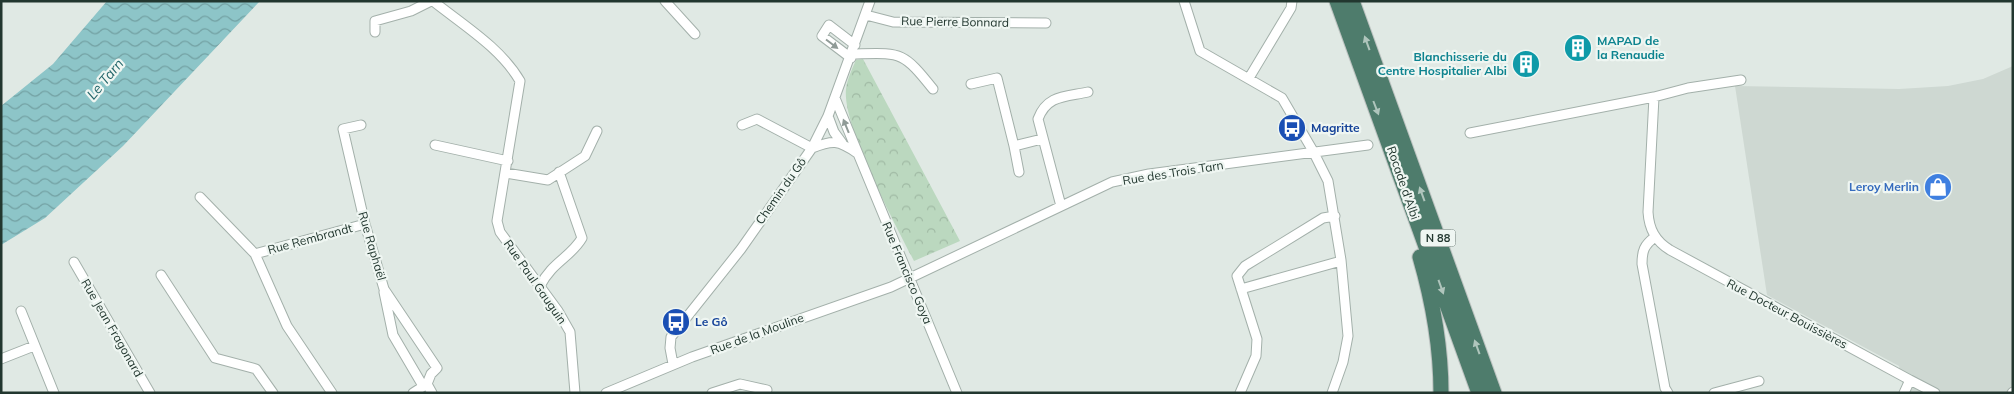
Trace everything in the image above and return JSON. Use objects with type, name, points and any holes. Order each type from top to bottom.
[{"type":"highway","name":"Rocade d'Albi","points":[[1337,1],[1480,393]]},
{"type":"highway","name":"Rocade d'Albi","points":[[1352,1],[1494,393]]},
{"type":"highway","points":[[1412,209],[1415,241],[1432,305],[1438,337],[1441,393]]},
{"type":"street","name":"Rue Paul Gauguin","points":[[375,32],[375,21],[411,11],[432,1],[478,37],[512,68],[520,81],[497,220],[500,232],[558,311],[570,332],[575,393]]},
{"type":"street","points":[[665,1],[694,34]]},
{"type":"street","name":"Chemin du Gô","points":[[673,364],[670,348],[671,337],[741,249],[812,148],[828,116],[852,56],[870,1]]},
{"type":"street","points":[[1184,1],[1200,51],[1282,98],[1328,181],[1341,261],[1348,336],[1343,362],[1332,393]]},
{"type":"street","points":[[1249,78],[1291,8],[1292,1]]},
{"type":"street","name":"Rue Pierre Bonnard","points":[[866,15],[893,22],[1046,23]]},
{"type":"street","points":[[855,45],[829,25],[822,36],[852,56],[890,54],[904,58],[915,66],[933,89]]},
{"type":"street","points":[[971,84],[997,78],[1020,172]]},
{"type":"street","points":[[1470,133],[1654,97],[1688,88],[1741,80]]},
{"type":"street","points":[[1061,206],[1038,119],[1042,107],[1050,101],[1088,92]]},
{"type":"street","points":[[1654,97],[1648,212],[1649,224],[1655,237],[1647,243],[1642,252],[1642,264],[1665,388],[1668,393]]},
{"type":"street","name":"Rue Francisco Goya","points":[[835,98],[908,279],[958,393]]},
{"type":"street","points":[[828,116],[834,132],[842,143],[857,154]]},
{"type":"street","points":[[742,125],[757,119],[812,148],[829,141],[842,143]]},
{"type":"street","name":"Rue Raphaël","points":[[361,125],[343,129],[365,224],[384,289],[437,368],[425,385]]},
{"type":"street","points":[[506,173],[548,180],[585,156],[597,131]]},
{"type":"street","points":[[1014,146],[1042,139]]},
{"type":"street","points":[[435,145],[508,161]]},
{"type":"street","name":"Rue des Trois Tarn","points":[[908,279],[1112,182],[1149,174],[1368,145]]},
{"type":"street","points":[[540,286],[558,260],[577,246],[582,238],[559,172]]},
{"type":"street","name":"Rue Rembrandt","points":[[200,198],[256,254],[287,326],[332,393]]},
{"type":"street","points":[[1240,393],[1256,356],[1257,339],[1237,276],[1245,266],[1323,218],[1335,216]]},
{"type":"street","name":"Rue Rembrandt","points":[[256,254],[365,224]]},
{"type":"street","name":"Rue Docteur Bouissières","points":[[1655,237],[1670,250],[1935,393]]},
{"type":"street","points":[[1241,289],[1341,261]]},
{"type":"street","name":"Rue Jean Fragonard","points":[[74,262],[150,393]]},
{"type":"street","points":[[161,275],[214,358],[256,369],[273,393]]},
{"type":"street","name":"Rue de la Mouline","points":[[606,393],[619,390],[673,364],[908,279]]},
{"type":"street","points":[[384,289],[393,335],[432,393]]},
{"type":"street","points":[[21,311],[54,393]]},
{"type":"street","points":[[1,359],[34,346]]},
{"type":"street","points":[[1904,393],[1910,380]]},
{"type":"street","points":[[1714,393],[1759,381]]},
{"type":"street","points":[[712,393],[740,384],[767,390]]},
{"type":"street","points":[[413,393],[425,385]]},
{"type":"shaded area","points":[[2013,66],[2013,393],[1904,393],[1899,366],[1767,295],[1735,86],[1899,89],[1948,86],[1983,79]]},
{"type":"green space","points":[[863,59],[960,241],[914,261],[872,175],[852,126],[847,106],[846,89],[856,60]]},
{"type":"water","name":"Le Tarn","points":[[107,1],[260,1],[123,146],[45,218],[1,245],[1,106],[53,64]]},
{"type":"place","name":"MAPAD de la Renaudie","points":[[1578,48]]},
{"type":"place","name":"Blanchisserie du Centre Hospitalier Albi","points":[[1526,64]]},
{"type":"place","name":"Magritte","points":[[1292,128]]},
{"type":"place","name":"Leroy Merlin","points":[[1938,187]]},
{"type":"place","name":"Le Gô","points":[[676,322]]}]
